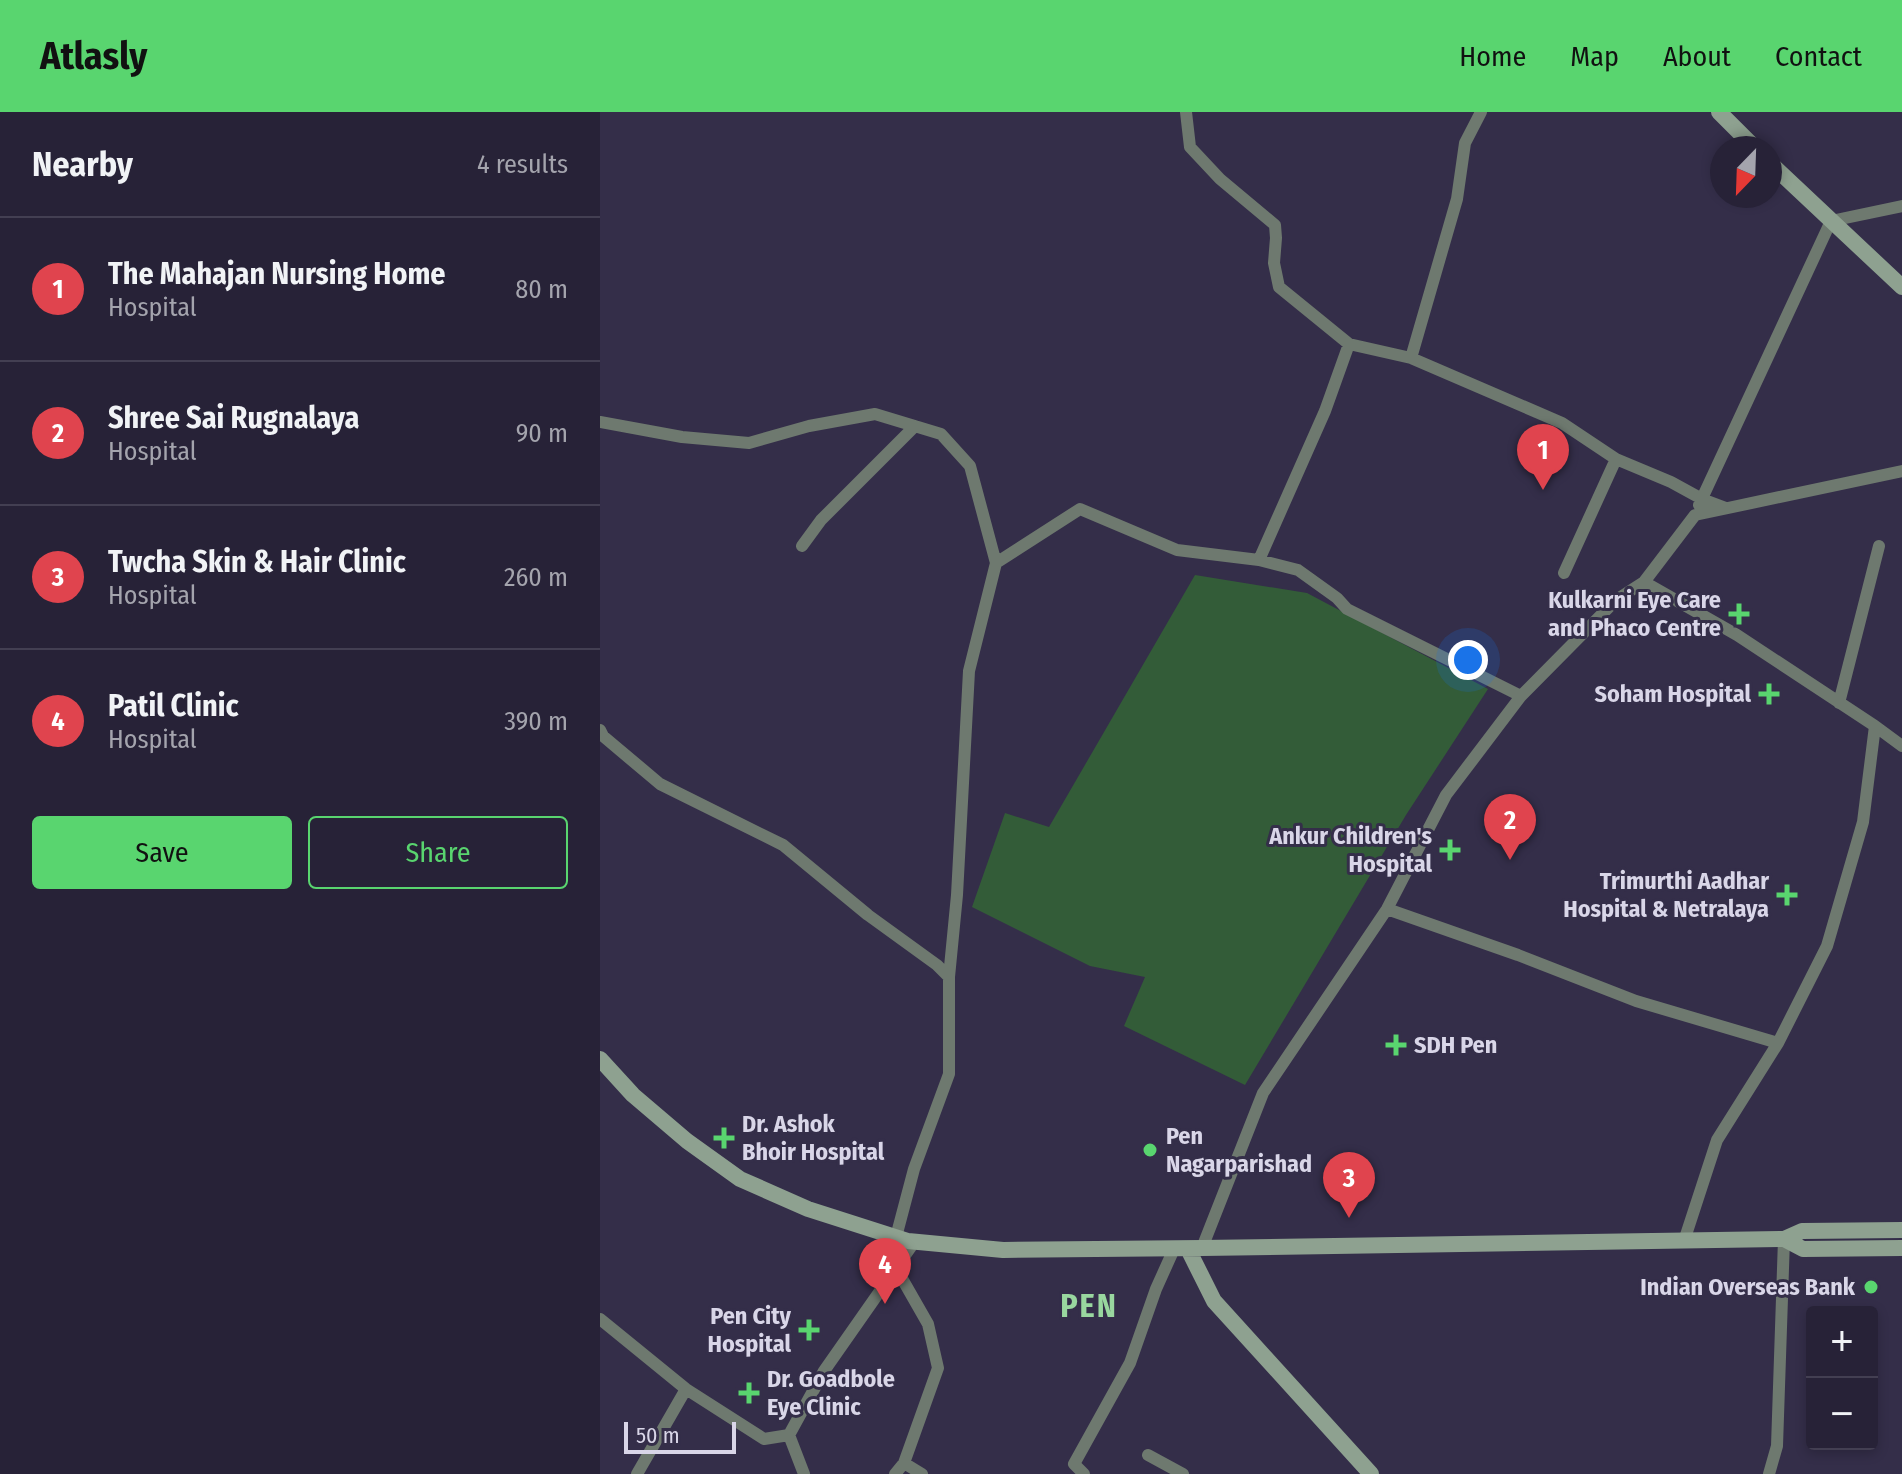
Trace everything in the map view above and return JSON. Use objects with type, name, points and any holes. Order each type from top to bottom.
[{"type":"main road","points":[[1719,112],[1743,136]]},
{"type":"main road","points":[[1782,174],[1902,287]]},
{"type":"main road","points":[[600,1059],[633,1095],[687,1141],[740,1179],[808,1209],[915,1241],[1003,1250],[1188,1249],[1784,1239],[1802,1231],[1902,1230]]},
{"type":"main road","points":[[1784,1239],[1803,1249],[1902,1248]]},
{"type":"main road","points":[[1188,1249],[1214,1301],[1371,1474]]},
{"type":"street","points":[[1186,112],[1190,147],[1220,179],[1275,225],[1274,263],[1279,287],[1349,344],[1411,358],[1562,423],[1616,459],[1726,508]]},
{"type":"street","points":[[1411,358],[1457,199],[1465,143],[1481,112]]},
{"type":"street","points":[[1084,1474],[1071,1469],[1130,1363],[1156,1289],[1188,1249],[1263,1093],[1387,909],[1446,795],[1521,696],[1616,600],[1644,582],[1695,515],[1831,221],[1902,206]]},
{"type":"street","points":[[1259,560],[1325,411],[1349,344]]},
{"type":"street","points":[[600,422],[682,437],[749,443],[809,426],[875,414],[941,434],[970,466],[996,563],[969,671],[957,895],[949,977],[949,1074],[914,1169],[896,1237]]},
{"type":"street","points":[[802,546],[821,520],[915,426]]},
{"type":"street","points":[[1564,573],[1616,459]]},
{"type":"street","points":[[1695,515],[1902,471]]},
{"type":"street","points":[[996,563],[1080,509],[1177,550],[1259,560],[1298,570],[1347,609],[1521,696]]},
{"type":"street","points":[[1839,703],[1879,546]]},
{"type":"street","points":[[1644,582],[1737,635],[1902,746]]},
{"type":"street","points":[[1684,1241],[1717,1140],[1778,1043],[1827,946],[1863,822],[1875,726]]},
{"type":"street","points":[[600,730],[603,736],[660,784],[783,845],[949,977]]},
{"type":"street","points":[[1387,909],[1636,1001],[1778,1043]]},
{"type":"street","points":[[1769,1474],[1777,1446],[1784,1239]]},
{"type":"street","points":[[804,1474],[789,1435],[824,1371],[915,1241]]},
{"type":"street","points":[[895,1474],[904,1463],[938,1368],[928,1324],[896,1268]]},
{"type":"street","points":[[600,1319],[686,1389],[764,1439],[789,1435]]},
{"type":"street","points":[[637,1474],[686,1389]]},
{"type":"street","points":[[1148,1455],[1183,1474]]},
{"type":"street","points":[[904,1463],[922,1474]]},
{"type":"green space","points":[[1195,575],[1307,593],[1488,689],[1406,815],[1245,1085],[1124,1026],[1145,977],[1090,966],[972,907],[1005,813],[1049,827]]},
{"type":"place","name":"The Mahajan Nursing Home","points":[[1543,490]]},
{"type":"place","name":"Kulkarni Eye Care and Phaco Centre","points":[[1739,614]]},
{"type":"place","name":"Soham Hospital","points":[[1769,694]]},
{"type":"place","name":"Ankur Children's Hospital","points":[[1450,850]]},
{"type":"place","name":"Shree Sai Rugnalaya","points":[[1510,860]]},
{"type":"place","name":"Trimurthi Aadhar Hospital & Netralaya","points":[[1787,895]]},
{"type":"place","name":"SDH Pen","points":[[1396,1045]]},
{"type":"place","name":"Dr. Ashok Bhoir Hospital","points":[[724,1138]]},
{"type":"place","name":"Pen Nagarparishad","points":[[1150,1150]]},
{"type":"place","name":"Twcha Skin & Hair Clinic","points":[[1349,1218]]},
{"type":"place","name":"Indian Overseas Bank","points":[[1871,1287]]},
{"type":"place","name":"Patil Clinic","points":[[885,1304]]},
{"type":"place","name":"Pen City Hospital","points":[[809,1330]]},
{"type":"place","name":"Dr. Goadbole Eye Clinic","points":[[749,1393]]},
{"type":"district","name":"PEN","points":[[1089,1306]]}]
